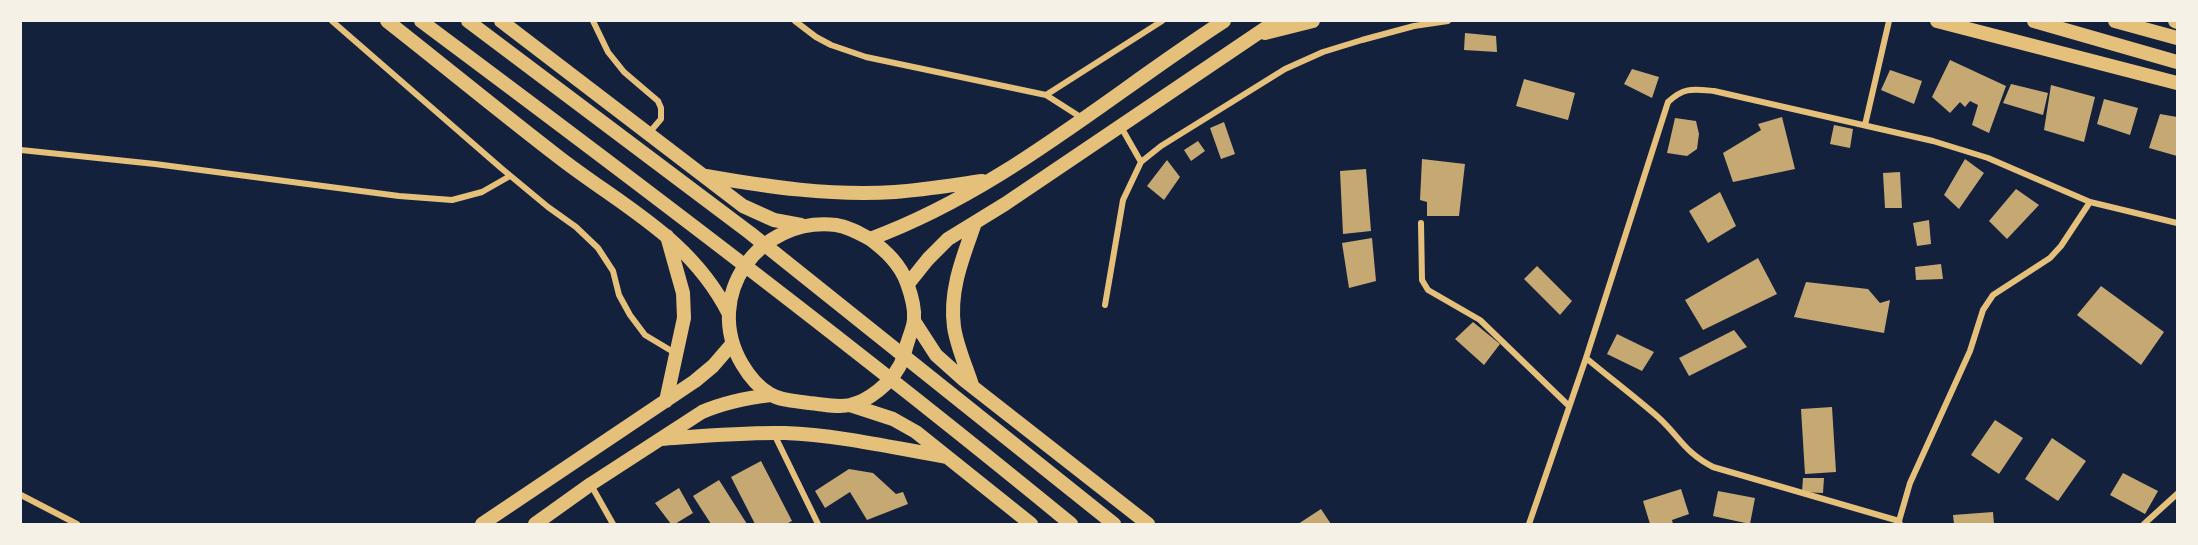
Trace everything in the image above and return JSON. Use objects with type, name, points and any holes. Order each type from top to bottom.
[{"type":"main road","points":[[387,21],[557,156],[667,236],[706,276],[729,314]]},
{"type":"main road","points":[[421,21],[874,364],[1071,524]]},
{"type":"main road","points":[[468,21],[750,233],[1114,524]]},
{"type":"main road","points":[[501,21],[743,206],[757,214],[790,224],[836,225],[852,229],[886,251],[908,284],[914,321],[936,355],[973,387],[1148,524]]},
{"type":"main road","points":[[870,239],[941,209],[1013,166],[1224,21]]},
{"type":"main road","points":[[908,284],[948,239],[1276,21]]},
{"type":"main road","points":[[1254,35],[1313,21]]},
{"type":"main road","points":[[1937,21],[2177,83]]},
{"type":"main road","points":[[2034,21],[2177,62]]},
{"type":"main road","points":[[2115,21],[2177,38]]},
{"type":"main road","points":[[704,176],[790,190],[849,192],[895,192],[990,180]]},
{"type":"main road","points":[[973,387],[956,337],[953,308],[957,273],[975,223]]},
{"type":"main road","points":[[771,395],[747,373],[732,344],[729,314],[732,293],[737,279],[755,253],[780,235],[810,226]]},
{"type":"main road","points":[[666,401],[684,318],[683,293],[667,236]]},
{"type":"main road","points":[[850,405],[866,398],[891,378],[901,365],[914,321]]},
{"type":"main road","points":[[482,524],[666,401],[713,366],[732,344]]},
{"type":"main road","points":[[535,524],[591,484],[702,412],[740,399],[771,395],[790,401],[828,406],[850,405],[893,419],[916,432],[1031,524]]},
{"type":"main road","points":[[662,439],[773,433],[832,437],[947,457]]},
{"type":"street","points":[[332,21],[510,176],[576,227],[598,248],[613,271],[619,295],[630,315],[645,335],[677,354]]},
{"type":"street","points":[[593,21],[608,52],[624,72],[658,101],[661,118],[649,133]]},
{"type":"street","points":[[795,21],[831,45],[866,57],[1046,95],[1082,118]]},
{"type":"street","points":[[1046,95],[1162,21]]},
{"type":"street","points":[[1105,305],[1123,200],[1141,162],[1161,146],[1285,69],[1323,52],[1352,43],[1414,26],[1448,21]]},
{"type":"street","points":[[1865,125],[1890,21]]},
{"type":"street","points":[[1529,524],[1586,358],[1668,102],[1679,92],[1692,89],[1714,91],[1933,141],[1988,158],[2090,202],[2177,223]]},
{"type":"street","points":[[1121,126],[1141,162]]},
{"type":"street","points":[[21,150],[155,164],[399,196],[452,200],[482,192],[510,176]]},
{"type":"street","points":[[1586,358],[1660,419],[1688,452],[1713,467],[1899,522],[1910,483],[1970,351],[1983,310],[1993,295],[2050,258],[2061,246],[2090,202]]},
{"type":"street","points":[[1421,223],[1422,280],[1428,290],[1480,320],[1569,406]]},
{"type":"street","points":[[773,433],[818,524]]},
{"type":"street","points":[[591,484],[613,524]]},
{"type":"street","points":[[2144,524],[2177,494]]},
{"type":"street","points":[[21,495],[77,524]]},
{"type":"building","points":[[1465,33],[1496,36],[1497,52],[1464,50]]},
{"type":"building","points":[[1950,60],[2006,86],[1989,133],[1972,125],[1978,105],[1970,101],[1965,107],[1960,102],[1950,113],[1932,97]]},
{"type":"building","points":[[1632,69],[1659,77],[1652,98],[1624,84]]},
{"type":"building","points":[[1890,70],[1922,81],[1914,104],[1881,90]]},
{"type":"building","points":[[1524,79],[1575,93],[1568,120],[1516,106]]},
{"type":"building","points":[[2011,84],[2048,93],[2043,115],[2003,103]]},
{"type":"building","points":[[2051,85],[2095,97],[2084,142],[2044,130]]},
{"type":"building","points":[[2104,99],[2138,108],[2130,135],[2097,124]]},
{"type":"building","points":[[2160,114],[2177,117],[2177,156],[2149,148]]},
{"type":"building","points":[[1782,117],[1795,169],[1733,182],[1723,153],[1761,130],[1758,124]]},
{"type":"building","points":[[1675,118],[1696,121],[1699,134],[1697,149],[1687,156],[1667,153]]},
{"type":"building","points":[[1224,122],[1235,154],[1221,159],[1210,128]]},
{"type":"building","points":[[1834,125],[1853,129],[1850,148],[1830,144]]},
{"type":"building","points":[[1198,141],[1205,151],[1191,161],[1184,150]]},
{"type":"building","points":[[1422,159],[1465,164],[1459,216],[1427,216],[1427,202],[1420,200]]},
{"type":"building","points":[[1965,159],[1984,173],[1959,209],[1944,195]]},
{"type":"building","points":[[1167,160],[1180,177],[1164,200],[1147,186]]},
{"type":"building","points":[[1366,169],[1371,231],[1343,234],[1340,171]]},
{"type":"building","points":[[1900,172],[1902,208],[1885,208],[1883,173]]},
{"type":"building","points":[[2016,189],[2039,205],[2007,239],[1989,221]]},
{"type":"building","points":[[1720,192],[1736,226],[1708,243],[1689,211]]},
{"type":"building","points":[[1929,220],[1931,244],[1917,246],[1913,223]]},
{"type":"building","points":[[1372,238],[1376,281],[1349,288],[1342,243]]},
{"type":"building","points":[[1758,258],[1777,294],[1703,330],[1685,300]]},
{"type":"building","points":[[1941,264],[1943,279],[1916,280],[1915,267]]},
{"type":"building","points":[[1537,266],[1572,301],[1560,315],[1524,279]]},
{"type":"building","points":[[1806,282],[1868,289],[1880,303],[1890,300],[1884,333],[1794,317]]},
{"type":"building","points":[[2101,286],[2164,332],[2141,365],[2077,315]]},
{"type":"building","points":[[1473,322],[1500,344],[1484,365],[1455,339]]},
{"type":"building","points":[[1734,330],[1747,347],[1689,376],[1679,358]]},
{"type":"building","points":[[1617,334],[1654,352],[1642,371],[1607,354]]},
{"type":"building","points":[[1832,407],[1836,472],[1805,474],[1801,409]]},
{"type":"building","points":[[1995,420],[2023,438],[1999,474],[1971,455]]},
{"type":"building","points":[[2052,438],[2086,461],[2058,501],[2025,479]]},
{"type":"building","points":[[761,461],[792,521],[786,524],[755,524],[731,477]]},
{"type":"building","points":[[849,469],[873,473],[896,494],[903,492],[908,504],[867,520],[850,492],[825,508],[815,491]]},
{"type":"building","points":[[2123,473],[2158,491],[2145,514],[2110,495]]},
{"type":"building","points":[[1803,478],[1824,478],[1823,493],[1802,492]]},
{"type":"building","points":[[719,480],[747,524],[711,524],[693,496]]},
{"type":"building","points":[[679,488],[693,513],[671,524],[655,503]]},
{"type":"building","points":[[1681,489],[1689,514],[1672,520],[1673,524],[1650,524],[1643,501]]},
{"type":"building","points":[[1718,491],[1755,498],[1750,524],[1713,516]]},
{"type":"building","points":[[1321,509],[1331,524],[1298,524]]},
{"type":"building","points":[[1993,512],[1994,524],[1954,524],[1953,515]]}]
